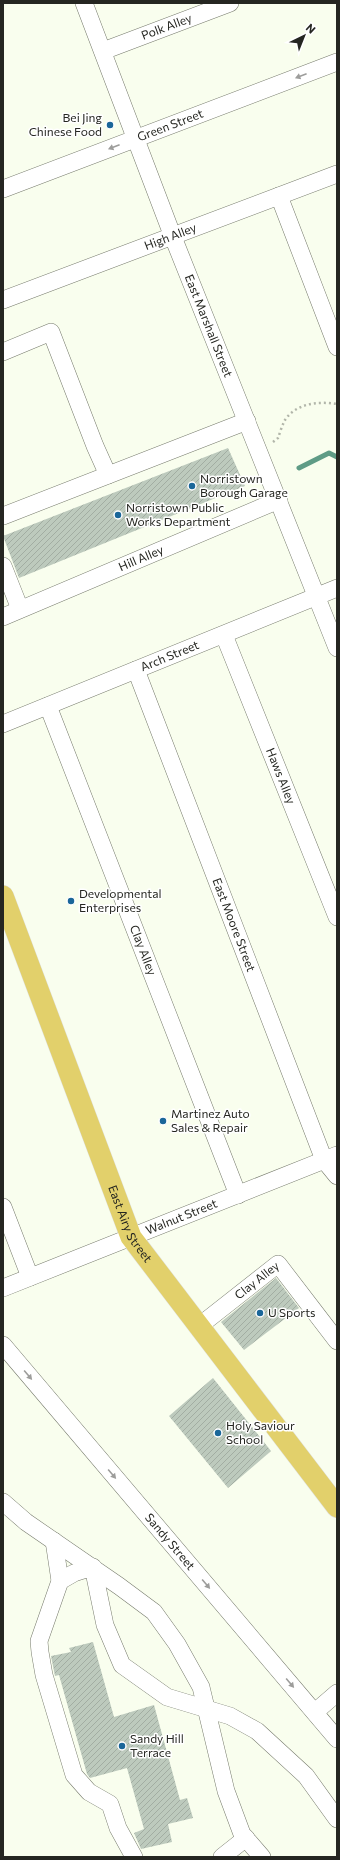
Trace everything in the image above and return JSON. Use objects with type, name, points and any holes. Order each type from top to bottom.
[{"type":"main road","name":"East Airy Street","points":[[3,896],[131,1237],[198,1327],[337,1507]]},
{"type":"street","name":"East Marshall Street","points":[[84,3],[173,237],[337,648]]},
{"type":"street","name":"Polk Alley","points":[[103,51],[230,3]]},
{"type":"street","name":"Green Street","points":[[3,189],[337,62]]},
{"type":"street","name":"High Alley","points":[[3,300],[337,174]]},
{"type":"street","points":[[279,196],[337,347]]},
{"type":"street","points":[[3,352],[51,332],[80,408],[108,475]]},
{"type":"street","points":[[3,516],[247,421]]},
{"type":"street","name":"Hill Alley","points":[[3,617],[279,500]]},
{"type":"street","points":[[3,566],[20,609]]},
{"type":"street","name":"Arch Street","points":[[3,724],[337,588]]},
{"type":"street","name":"Haws Alley","points":[[224,635],[337,917]]},
{"type":"street","name":"East Moore Street","points":[[136,670],[337,1176]]},
{"type":"street","name":"Clay Alley","points":[[48,706],[238,1195]]},
{"type":"street","name":"Walnut Street","points":[[3,1288],[330,1157]]},
{"type":"street","points":[[3,1207],[30,1277]]},
{"type":"street","name":"Clay Alley","points":[[198,1327],[278,1264],[337,1341]]},
{"type":"street","name":"Sandy Street","points":[[3,1345],[337,1739]]},
{"type":"street","points":[[3,1502],[26,1522],[93,1567],[154,1612],[177,1644],[201,1687],[226,1791],[242,1834],[262,1857]]},
{"type":"street","points":[[54,1541],[60,1581],[39,1641],[44,1675],[74,1775],[88,1792],[110,1804],[118,1828],[134,1857]]},
{"type":"street","points":[[60,1581],[74,1573],[93,1567]]},
{"type":"street","points":[[93,1567],[106,1625],[122,1665],[167,1697],[230,1716],[257,1731],[306,1776],[337,1819]]},
{"type":"street","points":[[314,1712],[337,1693]]},
{"type":"street","points":[[222,1857],[246,1838]]},
{"type":"path","points":[[258,449],[278,438],[284,421],[294,410],[307,404],[337,404]]},
{"type":"building","points":[[228,448],[245,486],[19,578],[3,536]]},
{"type":"building","name":"U Sports","points":[[276,1278],[299,1308],[244,1350],[221,1322]]},
{"type":"building","points":[[213,1378],[271,1451],[228,1488],[169,1416]]},
{"type":"building","name":"Sandy Hill Terrace","points":[[93,1642],[114,1717],[154,1705],[180,1800],[187,1798],[193,1818],[168,1824],[172,1842],[141,1849],[134,1833],[144,1829],[127,1768],[90,1778],[87,1774],[59,1675],[55,1676],[51,1656],[71,1652],[69,1648]]},
{"type":"waterway","points":[[299,468],[329,453],[337,457]]},
{"type":"place","name":"Bei Jing Chinese Food","points":[[110,125]]},
{"type":"place","name":"Norristown Borough Garage","points":[[192,486]]},
{"type":"place","name":"Norristown Public Works Department","points":[[118,515]]},
{"type":"place","name":"Developmental Enterprises","points":[[71,901]]},
{"type":"place","name":"Martinez Auto Sales & Repair","points":[[163,1121]]},
{"type":"place","name":"U Sports","points":[[260,1313]]},
{"type":"place","name":"Holy Saviour School","points":[[218,1433]]},
{"type":"place","name":"Sandy Hill Terrace","points":[[122,1746]]}]
